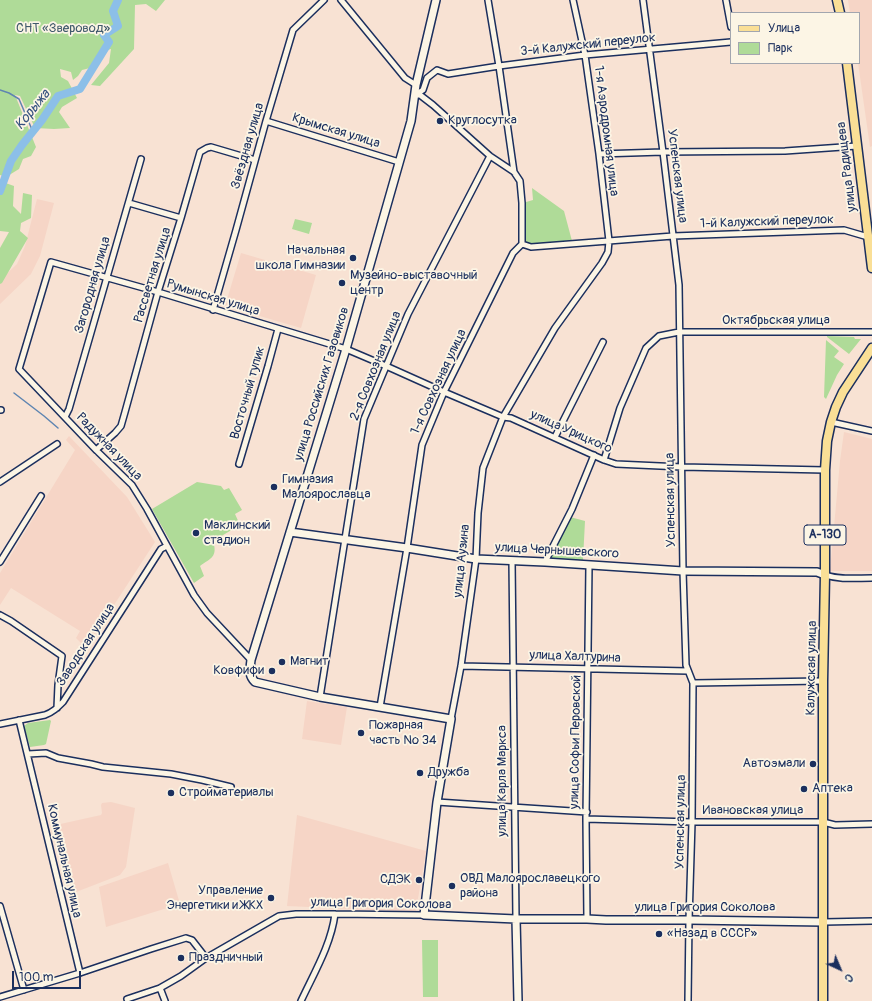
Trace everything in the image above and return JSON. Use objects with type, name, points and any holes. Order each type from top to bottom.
[{"type":"main road","name":"улица Российских Газовиков","points":[[320,697],[255,682],[250,677],[251,660],[346,349],[411,121],[416,85],[436,0]]},
{"type":"main road","points":[[838,0],[840,12]]},
{"type":"main road","name":"улица Радищева","points":[[847,64],[872,268]]},
{"type":"main road","name":"Калужская улица","points":[[823,1001],[823,681],[825,470],[827,441],[836,407],[870,350],[872,342]]},
{"type":"main road","name":"улица Чернышевского","points":[[290,532],[476,559],[683,571],[817,572],[825,575]]},
{"type":"main road","points":[[320,697],[451,719]]},
{"type":"main road","name":"улица Аузина","points":[[424,916],[437,802],[451,719]]},
{"type":"main road","name":"улица Григория Соколова","points":[[424,916],[516,919],[824,922]]},
{"type":"main road","name":"улица Карла Маркса","points":[[516,919],[518,1001]]},
{"type":"street","name":"Звёздная улица","points":[[212,310],[293,30],[324,0]]},
{"type":"street","points":[[341,0],[405,78],[416,85]]},
{"type":"street","points":[[488,0],[514,172]]},
{"type":"street","name":"1-я Аэродромная улица","points":[[573,0],[585,56],[599,154],[609,241]]},
{"type":"street","name":"Успенская улица","points":[[642,0],[674,236],[679,286],[683,571],[686,665],[693,683],[688,1001]]},
{"type":"street","points":[[726,0],[730,22]]},
{"type":"street","name":"3-й Калужский переулок","points":[[415,95],[423,90],[427,78],[438,70],[448,74],[499,66],[585,56],[730,42]]},
{"type":"street","points":[[415,95],[420,95],[433,105],[490,156],[514,172],[520,181],[522,203],[522,244]]},
{"type":"street","name":"Крымская улица","points":[[266,121],[399,162]]},
{"type":"street","points":[[599,154],[785,151],[857,146]]},
{"type":"street","name":"Рассветная улица","points":[[96,450],[116,433],[121,426],[158,292],[200,152],[211,147],[255,160]]},
{"type":"street","name":"2-я Совхозная улица","points":[[320,697],[364,419],[408,314],[490,156]]},
{"type":"street","name":"Загородная улица","points":[[65,417],[69,409],[141,159]]},
{"type":"street","points":[[129,203],[181,218]]},
{"type":"street","name":"1-й Калужский переулок","points":[[522,244],[531,247],[674,236],[844,230],[868,237]]},
{"type":"street","name":"улица Аузина","points":[[451,719],[461,666],[476,559],[478,513],[484,468],[503,416],[554,328],[602,263],[608,252],[609,241]]},
{"type":"street","name":"1-я Совхозная улица","points":[[380,708],[407,548],[422,445],[444,392],[513,253],[522,244]]},
{"type":"street","name":"Румынская улица","points":[[51,262],[158,292],[212,310],[346,349]]},
{"type":"street","name":"Радужная улица","points":[[51,262],[18,369],[132,485],[147,508],[194,595],[208,613],[251,660]]},
{"type":"street","name":"Восточный тупик","points":[[239,464],[278,329]]},
{"type":"street","points":[[604,460],[620,408],[646,348],[659,336],[679,332]]},
{"type":"street","name":"Октябрьская улица","points":[[679,332],[872,332]]},
{"type":"street","points":[[555,437],[603,342]]},
{"type":"street","name":"улица Урицкого","points":[[346,349],[616,464],[825,470]]},
{"type":"street","points":[[831,422],[872,431]]},
{"type":"street","points":[[0,482],[57,444]]},
{"type":"street","points":[[545,562],[572,509],[594,455]]},
{"type":"street","points":[[0,562],[41,496]]},
{"type":"street","name":"Заводская улица","points":[[57,709],[63,702],[161,549],[167,546]]},
{"type":"street","name":"улица Карла Маркса","points":[[512,561],[516,919]]},
{"type":"street","name":"улица Софьи Перовской","points":[[587,919],[586,819],[589,565]]},
{"type":"street","points":[[825,575],[841,579],[872,578]]},
{"type":"street","points":[[0,615],[12,621],[62,656],[58,685],[57,709],[46,715],[0,724]]},
{"type":"street","name":"улица Халтурина","points":[[461,666],[688,671]]},
{"type":"street","points":[[693,683],[823,681]]},
{"type":"street","name":"Коммунальная улица","points":[[19,720],[80,974]]},
{"type":"street","points":[[28,754],[46,753],[58,758],[91,764],[103,768],[171,774],[231,787]]},
{"type":"street","points":[[437,802],[587,812]]},
{"type":"street","name":"Ивановская улица","points":[[586,819],[692,822],[823,822],[835,825],[872,824]]},
{"type":"street","points":[[0,906],[24,990]]},
{"type":"street","name":"улица Григория Соколова","points":[[128,999],[160,988],[206,958],[279,916],[296,914],[335,914],[424,916]]},
{"type":"street","points":[[301,1001],[329,940],[334,925],[335,914]]},
{"type":"street","name":"улица Григория Соколова","points":[[824,922],[872,921]]},
{"type":"street","points":[[0,997],[80,974],[186,938],[192,940],[206,958]]},
{"type":"street","points":[[160,988],[165,1001]]},
{"type":"shaded area","points":[[848,0],[872,0],[872,146],[870,147],[858,64],[860,64],[860,12],[850,12]]},
{"type":"shaded area","points":[[37,199],[54,203],[40,256],[31,274],[0,304],[0,280],[17,264],[25,246]]},
{"type":"shaded area","points":[[241,253],[316,275],[301,328],[225,306]]},
{"type":"shaded area","points":[[844,432],[872,439],[872,571],[830,571]]},
{"type":"shaded area","points":[[69,436],[127,497],[155,542],[86,648],[76,638],[80,631],[11,588],[0,605],[0,573],[75,450],[66,440]]},
{"type":"shaded area","points":[[307,701],[347,707],[341,745],[302,739]]},
{"type":"shaded area","points":[[111,802],[135,808],[126,867],[120,875],[76,892],[73,888],[57,834],[56,825],[101,815],[102,803]]},
{"type":"shaded area","points":[[297,815],[426,851],[416,911],[287,906]]},
{"type":"shaded area","points":[[168,863],[180,904],[106,927],[99,887]]},
{"type":"green space","name":"СНТ «Зверовод»","points":[[0,0],[165,0],[156,11],[146,4],[135,5],[134,49],[100,86],[91,85],[109,63],[111,49],[101,52],[99,60],[95,65],[82,70],[73,80],[71,72],[60,69],[61,77],[68,81],[77,98],[62,107],[59,112],[70,128],[35,128],[20,96],[15,95],[36,147],[31,156],[23,159],[19,169],[6,177],[0,175]]},
{"type":"green space","points":[[0,181],[14,186],[13,206],[21,214],[23,193],[32,195],[31,218],[21,223],[20,231],[28,238],[0,284],[0,248],[9,232],[0,231]]},
{"type":"green space","points":[[532,188],[564,211],[572,241],[529,244],[526,242],[526,202],[533,200]]},
{"type":"green space","points":[[295,219],[312,223],[309,234],[292,229]]},
{"type":"green space","points":[[827,336],[854,337],[855,339],[861,339],[849,354]]},
{"type":"green space","points":[[826,340],[839,351],[834,357],[844,364],[826,399],[824,397]]},
{"type":"green space","name":"Маклинский стадион","points":[[197,482],[221,486],[224,490],[229,488],[242,510],[235,514],[240,525],[213,541],[215,551],[214,554],[200,566],[204,576],[194,583],[152,509]]},
{"type":"green space","points":[[570,517],[585,521],[583,560],[550,559]]},
{"type":"green space","points":[[50,720],[46,744],[30,747],[24,726],[28,723]]},
{"type":"green space","points":[[422,940],[438,940],[438,997],[423,997]]},
{"type":"waterway","name":"Корыжа","points":[[0,191],[11,161],[58,96],[80,89],[109,42],[104,35],[118,26],[113,11],[118,0]]},
{"type":"waterway","points":[[0,90],[19,99],[33,132]]},
{"type":"waterway","points":[[14,393],[58,428]]},
{"type":"place","name":"Круглосутка","points":[[440,121]]},
{"type":"place","name":"Начальная школа Гимназии","points":[[353,258]]},
{"type":"place","name":"Музейно-выставочный центр","points":[[342,283]]},
{"type":"place","name":"Гимназия Малоярославца","points":[[274,487]]},
{"type":"place","name":"Маклинский стадион","points":[[196,533]]},
{"type":"place","name":"Магнит","points":[[282,662]]},
{"type":"place","name":"Ковфифи","points":[[272,671]]},
{"type":"place","name":"Пожарная часть № 34","points":[[361,733]]},
{"type":"place","name":"Автоэмали","points":[[813,764]]},
{"type":"place","name":"Дружба","points":[[420,773]]},
{"type":"place","name":"Аптека","points":[[804,789]]},
{"type":"place","name":"Стройматериалы","points":[[171,793]]},
{"type":"place","name":"СДЭК","points":[[419,880]]},
{"type":"place","name":"ОВД Малоярославецкого района","points":[[452,886]]},
{"type":"place","name":"Управление Энергетики и ЖКХ","points":[[271,898]]},
{"type":"place","name":"«Назад в СССР»","points":[[659,934]]},
{"type":"place","name":"Праздничный","points":[[181,958]]}]
